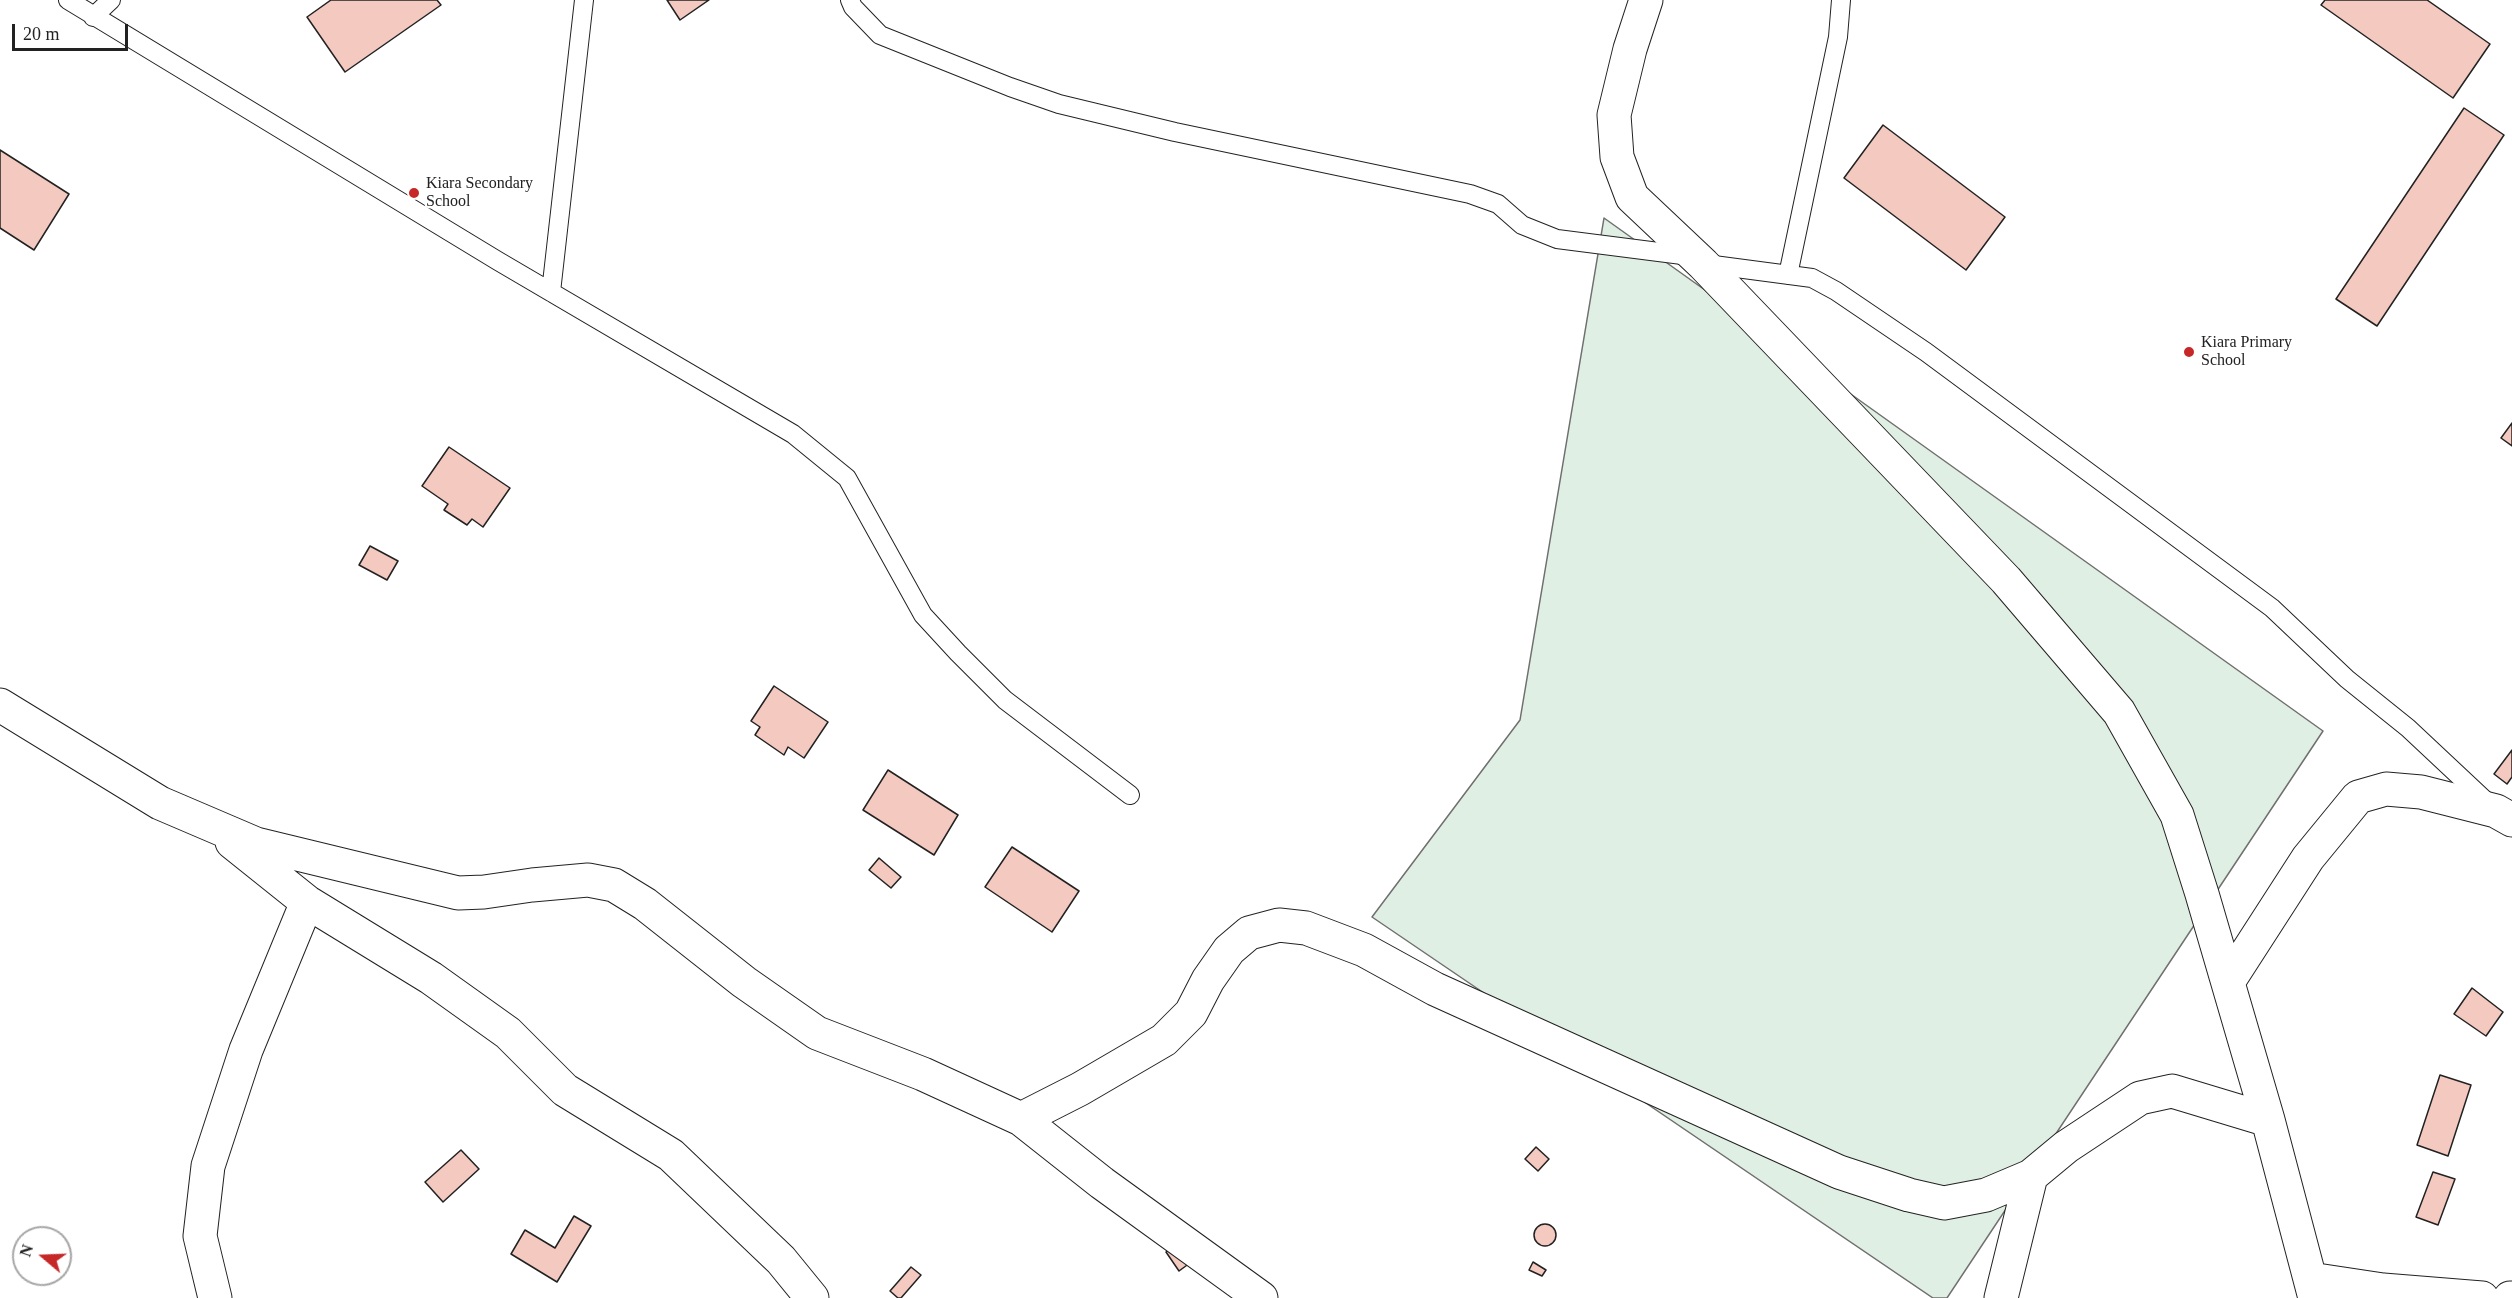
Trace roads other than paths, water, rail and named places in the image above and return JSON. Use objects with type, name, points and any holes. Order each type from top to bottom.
[{"type":"street","points":[[1646,0],[1630,49],[1614,115],[1617,157],[1632,197],[1699,260],[2006,580],[2119,712],[2177,815],[2268,1120],[2313,1289],[2383,1290],[2482,1298]]},
{"type":"street","points":[[0,705],[160,803],[256,844],[458,893],[588,880],[614,885],[645,904],[744,982],[817,1033],[923,1074],[1021,1119],[1102,1183],[1261,1298]]},
{"type":"street","points":[[2228,982],[2308,858],[2358,797],[2386,789],[2421,792],[2504,815]]},
{"type":"street","points":[[209,824],[308,902],[431,978],[508,1033],[565,1090],[671,1155],[781,1260],[812,1298]]},
{"type":"street","points":[[215,1298],[200,1236],[208,1166],[246,1050],[308,902]]},
{"type":"street","points":[[1021,1119],[1080,1089],[1164,1040],[1191,1013],[1208,980],[1229,950],[1249,933],[1279,925],[1306,928],[1364,950],[1435,989],[1839,1172],[1899,1192],[1944,1203],[1986,1195],[2031,1176],[2066,1147],[2140,1098],[2172,1091],[2268,1120]]},
{"type":"street","points":[[2001,1298],[2031,1176]]},
{"type":"lane","points":[[68,0],[551,292],[792,434],[847,478],[904,584],[923,615],[944,638],[1005,700],[1130,795]]},
{"type":"lane","points":[[93,17],[111,0]]},
{"type":"lane","points":[[551,292],[584,0]]},
{"type":"lane","points":[[850,0],[853,7],[880,35],[1059,104],[1194,136],[1470,194],[1498,204],[1522,225],[1557,239],[1812,278],[1836,291],[1917,346],[2272,608],[2347,679],[2408,728],[2504,815]]},
{"type":"lane","points":[[1788,275],[1838,37],[1841,0]]},
{"type":"place","name":"Kiara Secondary School","points":[[414,193]]},
{"type":"place","name":"Kiara Primary School","points":[[2189,352]]}]
